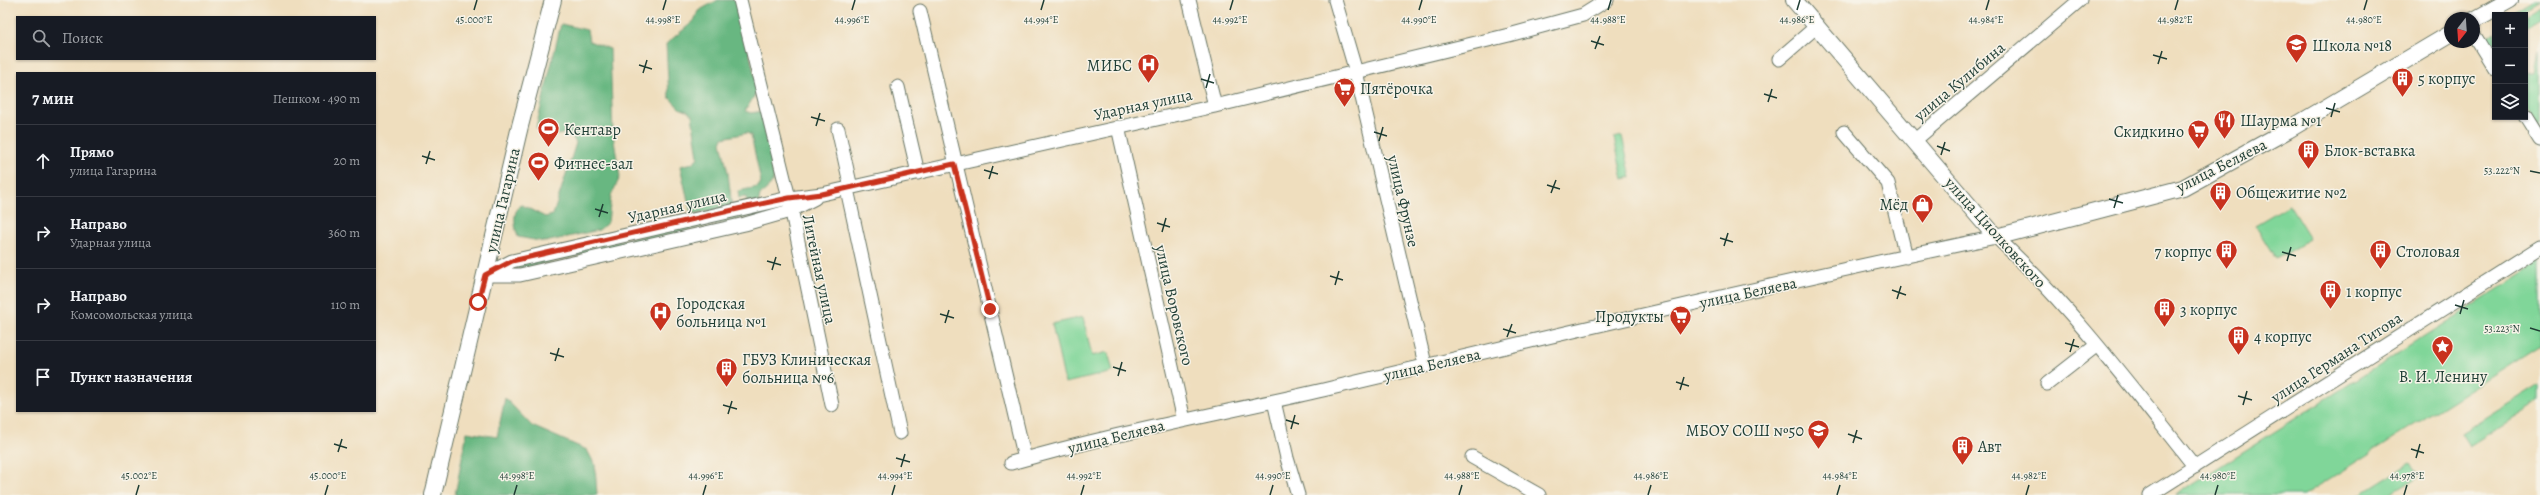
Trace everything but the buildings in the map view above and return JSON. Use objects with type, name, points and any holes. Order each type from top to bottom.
[{"type":"main road","name":"улица Гагарина","points":[[433,495],[485,275],[553,0]]},
{"type":"main road","name":"улица Циолковского","points":[[1794,0],[1996,236]]},
{"type":"main road","points":[[2480,17],[2510,0]]},
{"type":"main road","name":"улица Беляева","points":[[1996,236],[2183,188],[2288,130],[2444,38]]},
{"type":"street","name":"Литейная улица","points":[[740,0],[789,204],[832,405]]},
{"type":"street","points":[[1188,0],[1215,106]]},
{"type":"street","name":"улица Фрунзе","points":[[1335,0],[1356,72],[1425,364]]},
{"type":"street","name":"Ударная улица","points":[[485,275],[506,271],[512,261],[789,204],[822,194],[1215,106],[1356,72],[1583,15],[1607,0]]},
{"type":"street","name":"улица Кулибина","points":[[1914,141],[2080,0]]},
{"type":"street","points":[[920,11],[954,164],[1025,459]]},
{"type":"street","points":[[1779,59],[1817,26]]},
{"type":"street","points":[[2480,45],[2492,64]]},
{"type":"street","points":[[898,87],[918,173]]},
{"type":"street","points":[[2528,120],[2540,140]]},
{"type":"street","name":"улица Воровского","points":[[1118,127],[1184,420]]},
{"type":"street","points":[[838,129],[900,433]]},
{"type":"street","points":[[1844,132],[1888,183],[1906,257]]},
{"type":"street","name":"улица Беляева","points":[[1012,463],[1184,420],[1425,364],[1996,236]]},
{"type":"street","name":"улица Циолковского","points":[[1996,236],[2019,257],[2097,345],[2194,467]]},
{"type":"street","name":"улица Германа Титова","points":[[2150,495],[2540,247]]},
{"type":"street","points":[[2047,384],[2097,345]]},
{"type":"street","points":[[1274,400],[1287,458],[1298,495]]},
{"type":"street","points":[[1472,457],[1539,495]]},
{"type":"green space","points":[[718,0],[737,0],[758,90],[745,111],[751,113],[764,111],[774,154],[770,163],[774,178],[770,186],[760,195],[758,204],[748,206],[746,197],[739,198],[738,191],[758,187],[761,182],[751,135],[747,133],[723,138],[721,142],[728,173],[732,208],[691,214],[680,166],[693,163],[698,157],[692,115],[679,108],[669,97],[666,44],[694,21],[698,11]]},
{"type":"green space","points":[[2532,0],[2540,0],[2519,12],[2511,12]]},
{"type":"green space","points":[[2540,6],[2540,18],[2528,25],[2528,13]]},
{"type":"green space","points":[[561,24],[587,30],[589,41],[610,49],[613,135],[620,177],[611,196],[608,222],[599,230],[545,242],[518,237],[515,215],[516,211],[522,205],[545,217],[553,215],[576,143],[572,136],[565,133],[558,135],[536,128]]},
{"type":"green space","points":[[2492,35],[2492,50],[2485,39]]},
{"type":"green space","points":[[2540,49],[2540,126],[2528,108],[2528,74],[2536,73]]},
{"type":"green space","points":[[1622,136],[1631,177],[1623,179],[1614,138]]},
{"type":"green space","points":[[2289,205],[2310,239],[2276,259],[2255,225]]},
{"type":"green space","points":[[778,206],[775,210],[519,269],[515,268],[517,264]]},
{"type":"green space","points":[[2540,263],[2540,345],[2304,495],[2175,495]]},
{"type":"green space","points":[[1083,317],[1092,356],[1108,352],[1113,372],[1065,383],[1052,324]]},
{"type":"green space","points":[[2540,384],[2540,402],[2470,446],[2462,433]]},
{"type":"green space","points":[[505,398],[532,426],[587,450],[595,465],[597,495],[455,495],[467,432],[497,437]]},
{"type":"green space","points":[[2411,463],[2419,476],[2388,495],[2360,495]]},
{"type":"place","name":"Школа №18","points":[[2296,64]]},
{"type":"place","name":"МИБС","points":[[1148,84]]},
{"type":"place","name":"5 корпус","points":[[2402,98]]},
{"type":"place","name":"Пятёрочка","points":[[1345,108]]},
{"type":"place","name":"Шаурма №1","points":[[2225,140]]},
{"type":"place","name":"Кентавр","points":[[549,148]]},
{"type":"place","name":"Скидкино","points":[[2199,150]]},
{"type":"place","name":"Блок-вставка","points":[[2308,170]]},
{"type":"place","name":"Фитнес-зал","points":[[539,182]]},
{"type":"place","name":"Общежитие №2","points":[[2221,212]]},
{"type":"place","name":"Мёд","points":[[1923,224]]},
{"type":"place","name":"7 корпус","points":[[2227,270]]},
{"type":"place","name":"Столовая","points":[[2380,270]]},
{"type":"place","name":"1 корпус","points":[[2330,310]]},
{"type":"place","name":"3 корпус","points":[[2165,328]]},
{"type":"place","name":"Городская больница №1","points":[[661,332]]},
{"type":"place","name":"Продукты","points":[[1680,336]]},
{"type":"place","name":"4 корпус","points":[[2239,356]]},
{"type":"place","name":"В. И. Ленину","points":[[2443,366]]},
{"type":"place","name":"ГБУЗ Клиническая больница №6","points":[[727,388]]},
{"type":"place","name":"МБОУ СОШ №50","points":[[1819,450]]},
{"type":"place","name":"Авт","points":[[1963,466]]},
{"type":"route","points":[[478,302],[485,275],[512,261],[742,208],[789,198],[822,194],[954,164],[990,309]]}]
